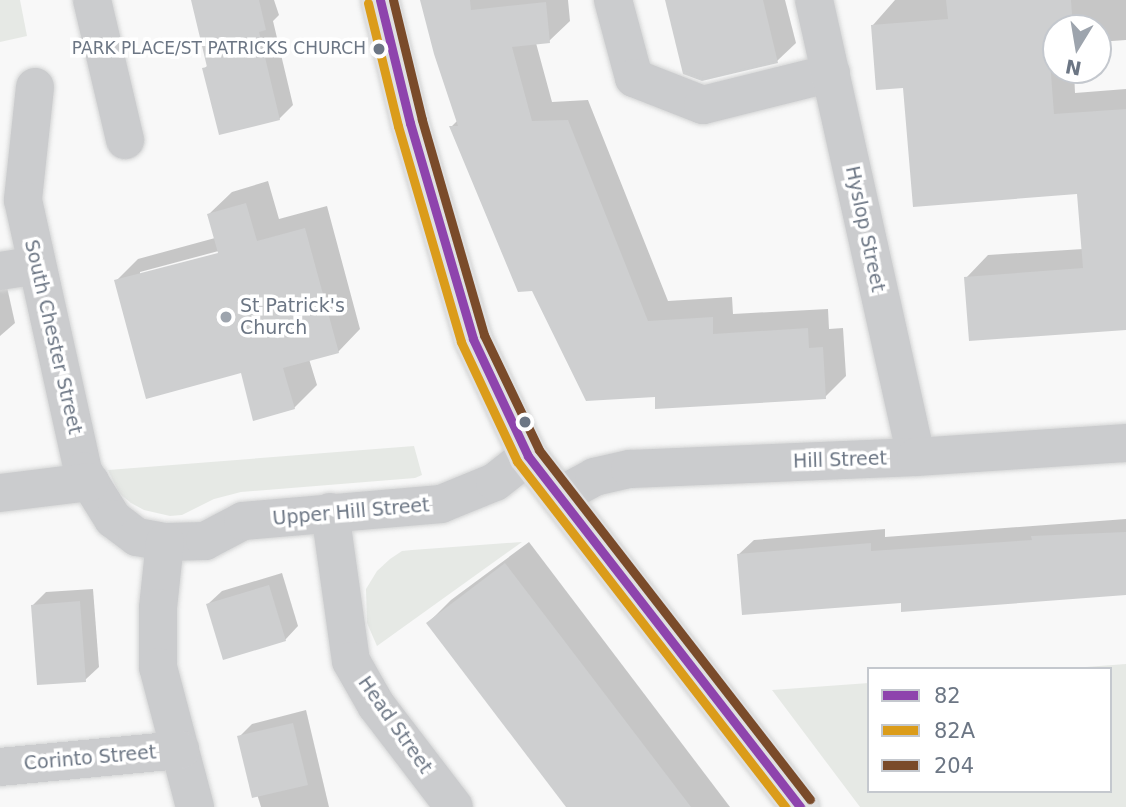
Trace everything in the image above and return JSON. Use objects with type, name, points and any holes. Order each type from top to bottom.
[{"type":"highway","points":[[380,0],[416,148],[473,339],[528,456],[800,807]]},
{"type":"street","points":[[92,0],[125,140]]},
{"type":"street","points":[[613,0],[634,78],[703,104],[831,73]]},
{"type":"street","name":"Hyslop Street","points":[[814,0],[916,457]]},
{"type":"street","name":"South Chester Street","points":[[35,87],[23,200],[83,471],[113,519],[137,537],[165,542]]},
{"type":"street","points":[[0,271],[37,265]]},
{"type":"street","name":"Hill Street","points":[[559,496],[594,477],[630,469],[916,457],[1126,443]]},
{"type":"street","name":"Upper Hill Street","points":[[165,542],[205,541],[243,522],[441,504],[495,482],[528,456]]},
{"type":"street","points":[[0,493],[90,482]]},
{"type":"street","name":"Head Street","points":[[330,512],[351,661],[376,705],[454,807]]},
{"type":"street","points":[[165,542],[158,608],[158,667],[195,807]]},
{"type":"street","name":"Corinto Street","points":[[0,766],[180,750]]},
{"type":"shaded area","points":[[0,0],[20,0],[27,36],[0,42]]},
{"type":"shaded area","points":[[414,446],[422,475],[415,478],[241,492],[214,499],[182,515],[170,516],[144,510],[131,503],[119,493],[108,470]]},
{"type":"shaded area","points":[[522,542],[377,646],[367,623],[366,589],[377,571],[390,559],[402,551]]},
{"type":"shaded area","points":[[1126,664],[1126,807],[860,807],[772,690],[867,683],[867,793],[1112,793],[1112,667],[1086,667]]},
{"type":"building","points":[[191,0],[259,0],[266,30],[259,32],[280,120],[219,135],[202,68],[207,67]]},
{"type":"building","points":[[420,0],[470,0],[471,10],[546,2],[550,43],[512,47],[532,121],[568,120],[648,321],[713,317],[713,334],[808,328],[809,348],[823,347],[826,399],[655,409],[655,397],[586,401],[532,291],[518,292],[449,126],[458,126],[434,54]]},
{"type":"building","points":[[665,0],[763,0],[778,63],[702,81],[683,74]]},
{"type":"building","points":[[946,0],[1071,0],[1072,14],[1042,14],[1042,84],[1052,84],[1054,114],[1126,109],[1126,330],[969,341],[964,277],[1083,268],[1077,194],[913,207],[903,88],[876,90],[871,25],[948,19]]},
{"type":"building","name":"St Patrick's Church","points":[[246,203],[257,241],[305,228],[339,353],[283,368],[295,409],[253,421],[241,373],[146,399],[114,280],[218,253],[207,214]]},
{"type":"building","points":[[1126,532],[1126,595],[901,612],[901,603],[742,615],[737,554],[871,543],[871,551],[1032,540],[1031,536]]},
{"type":"building","points":[[505,563],[691,807],[566,807],[426,623]]},
{"type":"building","points":[[269,585],[286,641],[223,660],[206,604]]},
{"type":"building","points":[[80,601],[86,682],[37,685],[31,605]]},
{"type":"building","points":[[293,723],[308,785],[252,798],[237,736]]},
{"type":"transit line","name":"82","points":[[380,0],[410,123],[473,339],[528,456],[800,807]]},
{"type":"transit line","name":"204","points":[[393,0],[422,120],[484,335],[539,450],[810,799]]},
{"type":"transit line","name":"82A","points":[[368,3],[398,126],[461,342],[517,461],[785,807]]},
{"type":"place","name":"PARK PLACE/ST PATRICKS CHURCH","points":[[379,49]]},
{"type":"place","name":"St Patrick's Church","points":[[226,317]]}]
